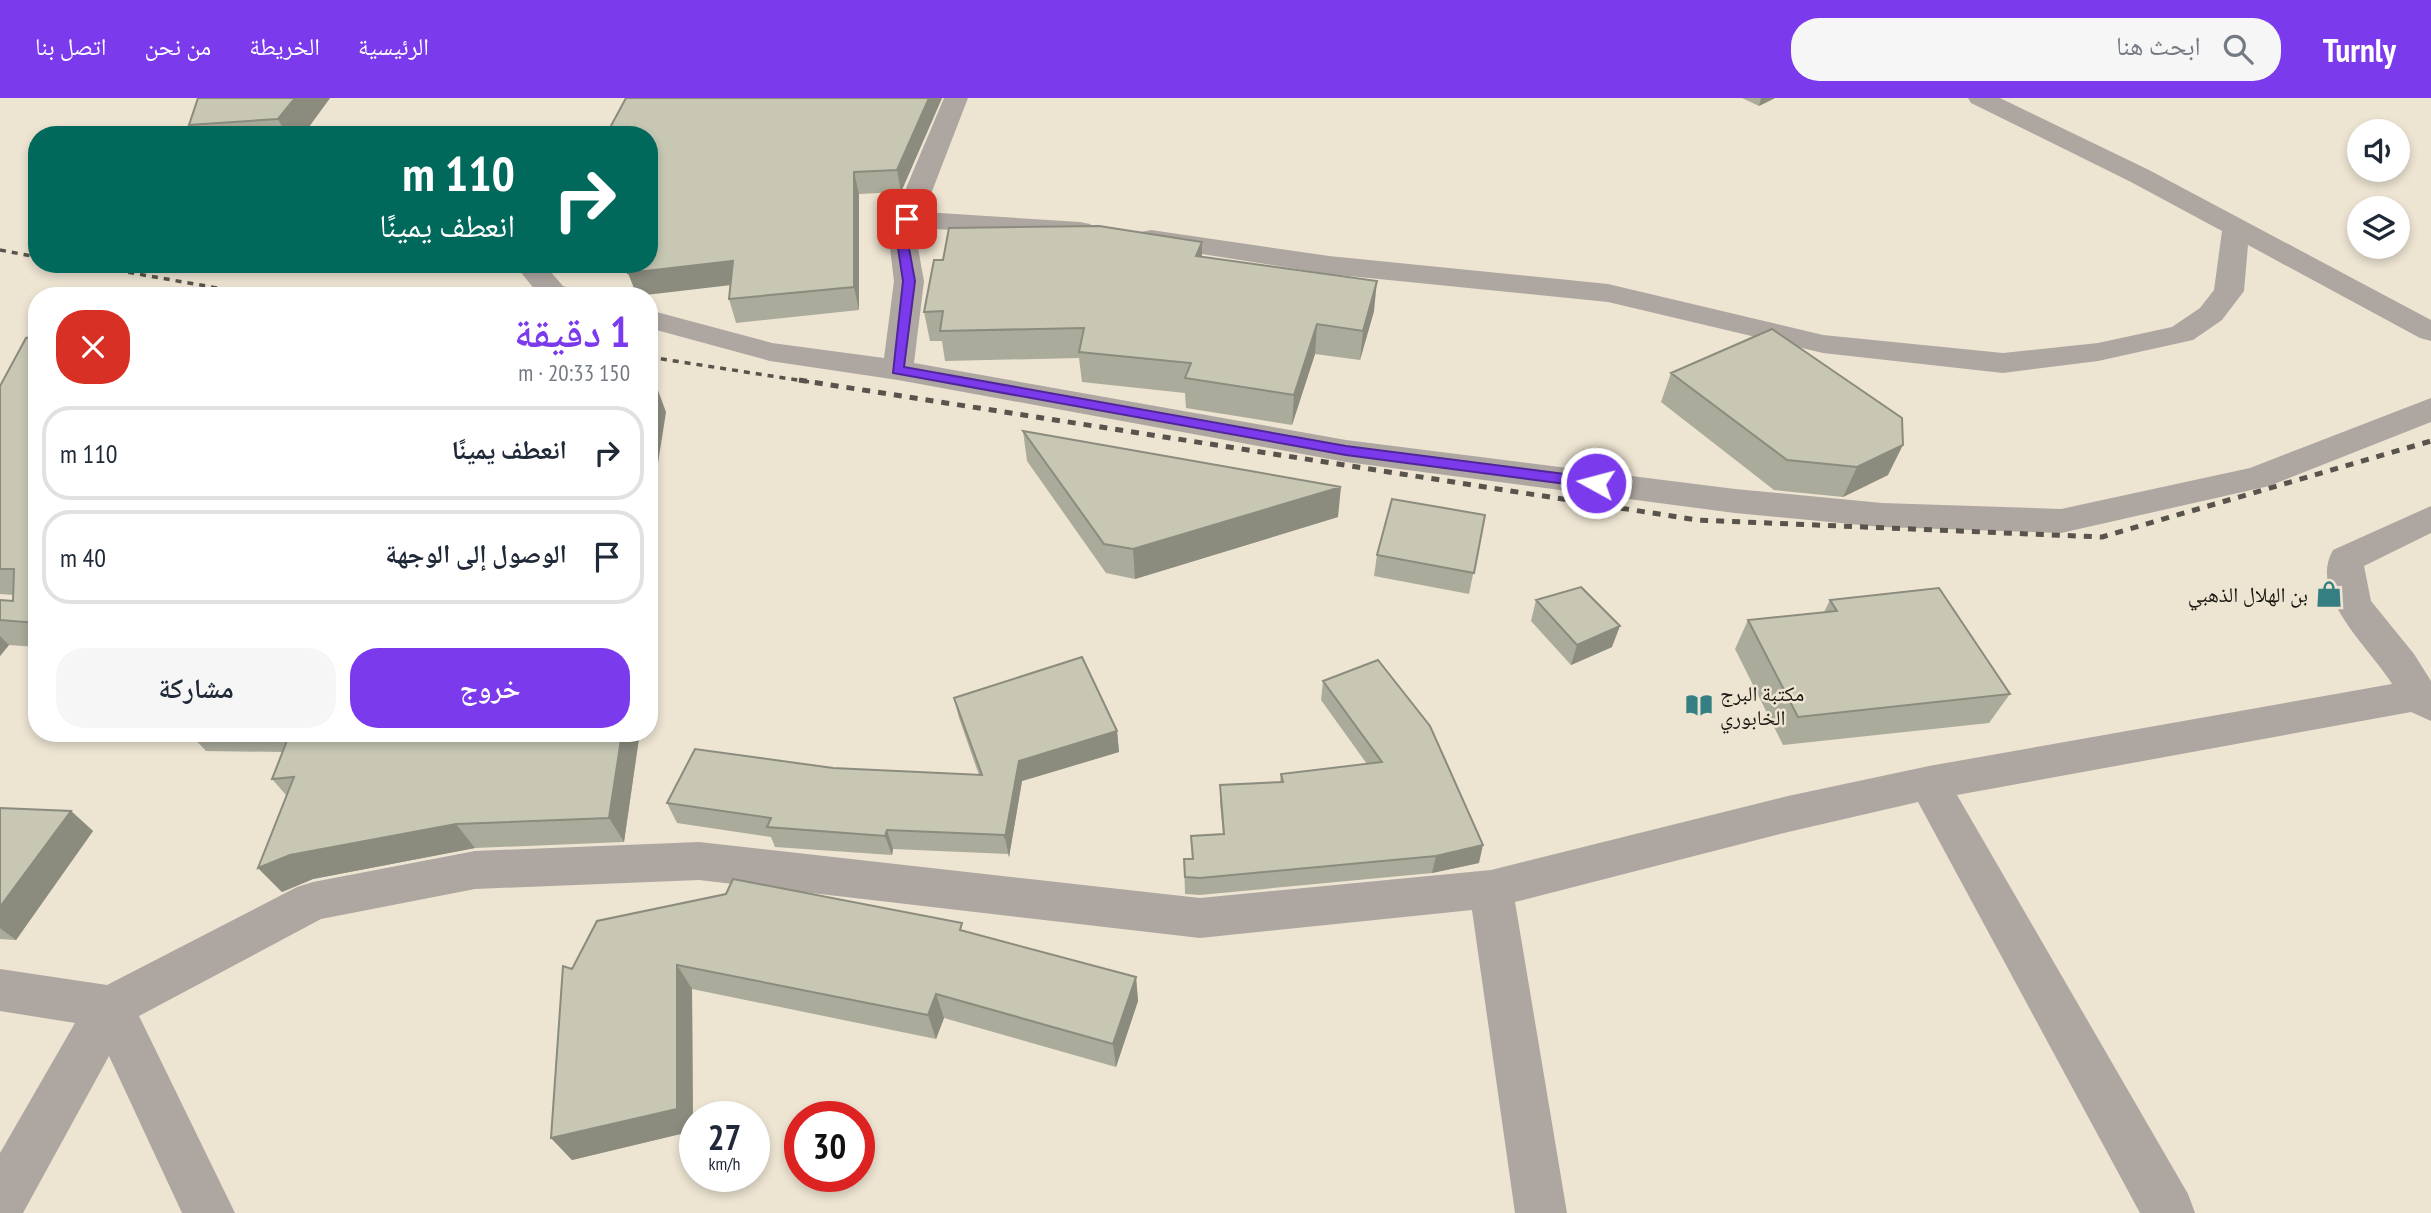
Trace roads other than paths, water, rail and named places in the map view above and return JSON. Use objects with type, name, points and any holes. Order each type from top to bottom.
[{"type":"street","points":[[898,370],[909,281],[904,248],[907,219],[956,98]]},
{"type":"street","points":[[1980,98],[2140,176],[2236,230],[2431,332]]},
{"type":"street","points":[[907,219],[1113,232],[1329,265],[1608,293],[1823,344],[2003,363],[2098,352],[2182,334],[2211,314],[2229,291],[2236,230]]},
{"type":"street","points":[[536,273],[548,287]]},
{"type":"street","points":[[658,321],[770,352],[898,370],[1374,454],[1735,500],[1882,515],[2061,521],[2257,478],[2411,419],[2431,408]]},
{"type":"street","points":[[0,1203],[110,1007],[313,901],[475,870],[699,861],[1200,918],[1491,889],[1788,814],[1929,783],[2425,701],[2400,664],[2354,606],[2345,575],[2346,559],[2431,518]]},
{"type":"street","points":[[1929,783],[2169,1213]]},
{"type":"street","points":[[1491,889],[1541,1213]]},
{"type":"street","points":[[0,990],[110,1007]]},
{"type":"street","points":[[110,1007],[209,1213]]},
{"type":"railway","points":[[0,250],[28,255]]},
{"type":"railway","points":[[132,273],[212,287]]},
{"type":"railway","points":[[658,358],[810,382]]},
{"type":"railway","points":[[799,380],[1697,520],[2102,537],[2431,441]]},
{"type":"place","name":"بن الهلال الذهبي","points":[[2329,594]]},
{"type":"place","name":"مكتبة البرج الخابوري","points":[[1699,705]]}]
